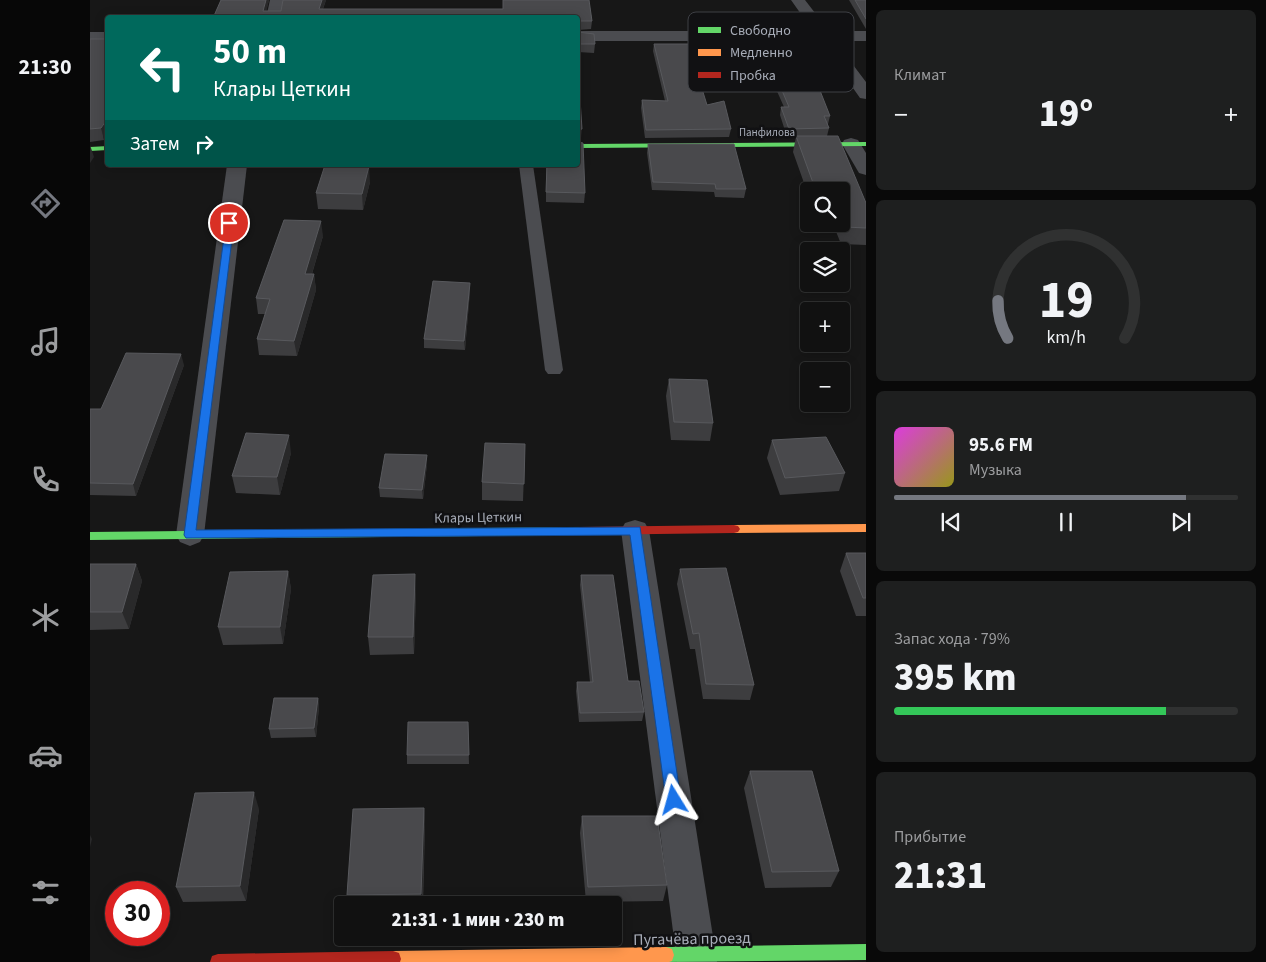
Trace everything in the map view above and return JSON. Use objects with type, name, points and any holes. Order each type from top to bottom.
[{"type":"street","points":[[274,15],[277,0]]},
{"type":"street","points":[[798,0],[807,12]]},
{"type":"street","points":[[580,36],[688,36]]},
{"type":"street","points":[[90,37],[105,37]]},
{"type":"street","points":[[854,77],[866,94]]},
{"type":"street","points":[[859,144],[866,169]]},
{"type":"street","name":"Панфилова","points":[[580,146],[859,144]]},
{"type":"street","points":[[90,148],[105,148]]},
{"type":"street","points":[[190,535],[237,167]]},
{"type":"street","name":"Клары Цеткин","points":[[90,536],[866,528]]},
{"type":"street","points":[[636,530],[696,958]]},
{"type":"street","name":"Пугачёва проезд","points":[[218,962],[696,958],[866,952]]},
{"type":"lane","points":[[526,167],[554,370]]},
{"type":"building","points":[[221,0],[266,0],[263,11],[281,11],[283,0],[322,0],[319,9],[503,9],[503,0],[589,0],[592,21],[580,21],[580,15],[214,15]]},
{"type":"building","points":[[855,0],[866,0],[866,19]]},
{"type":"building","points":[[580,32],[594,34],[595,44],[580,44]]},
{"type":"building","points":[[90,39],[105,39],[105,122],[101,128],[90,129]]},
{"type":"building","points":[[654,44],[688,44],[688,92],[703,92],[707,105],[724,101],[731,129],[646,130],[642,100],[668,101]]},
{"type":"building","points":[[783,92],[821,92],[830,116],[824,116],[829,128],[789,129],[781,107],[789,107]]},
{"type":"building","points":[[580,99],[582,129],[580,130]]},
{"type":"building","points":[[796,136],[838,136],[866,203],[866,228],[850,227],[850,182],[813,182]]},
{"type":"building","points":[[580,142],[583,143],[585,193],[546,192],[547,167],[580,167]]},
{"type":"building","points":[[648,144],[734,144],[746,189],[716,189],[715,184],[653,182]]},
{"type":"building","points":[[324,167],[369,167],[362,194],[316,193]]},
{"type":"building","points":[[284,220],[321,221],[305,274],[314,274],[294,341],[257,339],[270,299],[256,298]]},
{"type":"building","points":[[433,281],[470,283],[464,341],[424,339]]},
{"type":"building","points":[[126,353],[181,354],[133,484],[90,483],[90,409],[101,409]]},
{"type":"building","points":[[669,379],[707,380],[713,423],[674,422]]},
{"type":"building","points":[[246,433],[289,435],[277,477],[232,476]]},
{"type":"building","points":[[826,437],[845,473],[785,478],[772,440]]},
{"type":"building","points":[[485,443],[525,444],[524,484],[482,482]]},
{"type":"building","points":[[385,454],[427,455],[422,490],[379,488]]},
{"type":"building","points":[[846,553],[866,553],[866,598],[863,598]]},
{"type":"building","points":[[90,564],[136,564],[122,612],[90,612]]},
{"type":"building","points":[[726,568],[754,685],[706,684],[699,633],[693,634],[680,569]]},
{"type":"building","points":[[288,571],[280,627],[218,627],[230,572]]},
{"type":"building","points":[[415,574],[413,637],[368,637],[373,575]]},
{"type":"building","points":[[581,575],[613,575],[628,681],[639,681],[644,712],[580,713],[577,682],[593,682]]},
{"type":"building","points":[[274,698],[318,698],[314,728],[269,729]]},
{"type":"building","points":[[408,722],[468,722],[469,755],[407,755]]},
{"type":"building","points":[[750,771],[812,771],[839,871],[772,872]]},
{"type":"building","points":[[254,792],[240,886],[176,887],[195,793]]},
{"type":"building","points":[[424,808],[421,894],[347,895],[353,809]]},
{"type":"building","points":[[582,816],[657,816],[667,885],[588,887]]},
{"type":"traffic: fast","points":[[580,146],[866,144]]},
{"type":"traffic: fast","points":[[90,149],[105,148]]},
{"type":"traffic: fast","points":[[90,536],[580,531]]},
{"type":"traffic: fast","points":[[666,955],[866,952]]},
{"type":"traffic: slow","points":[[734,529],[866,528]]},
{"type":"traffic: slow","points":[[393,959],[666,955]]},
{"type":"traffic: jam","points":[[580,531],[734,529]]},
{"type":"traffic: jam","points":[[218,962],[393,959]]},
{"type":"route","points":[[229,223],[190,535],[636,530],[674,800]]}]
